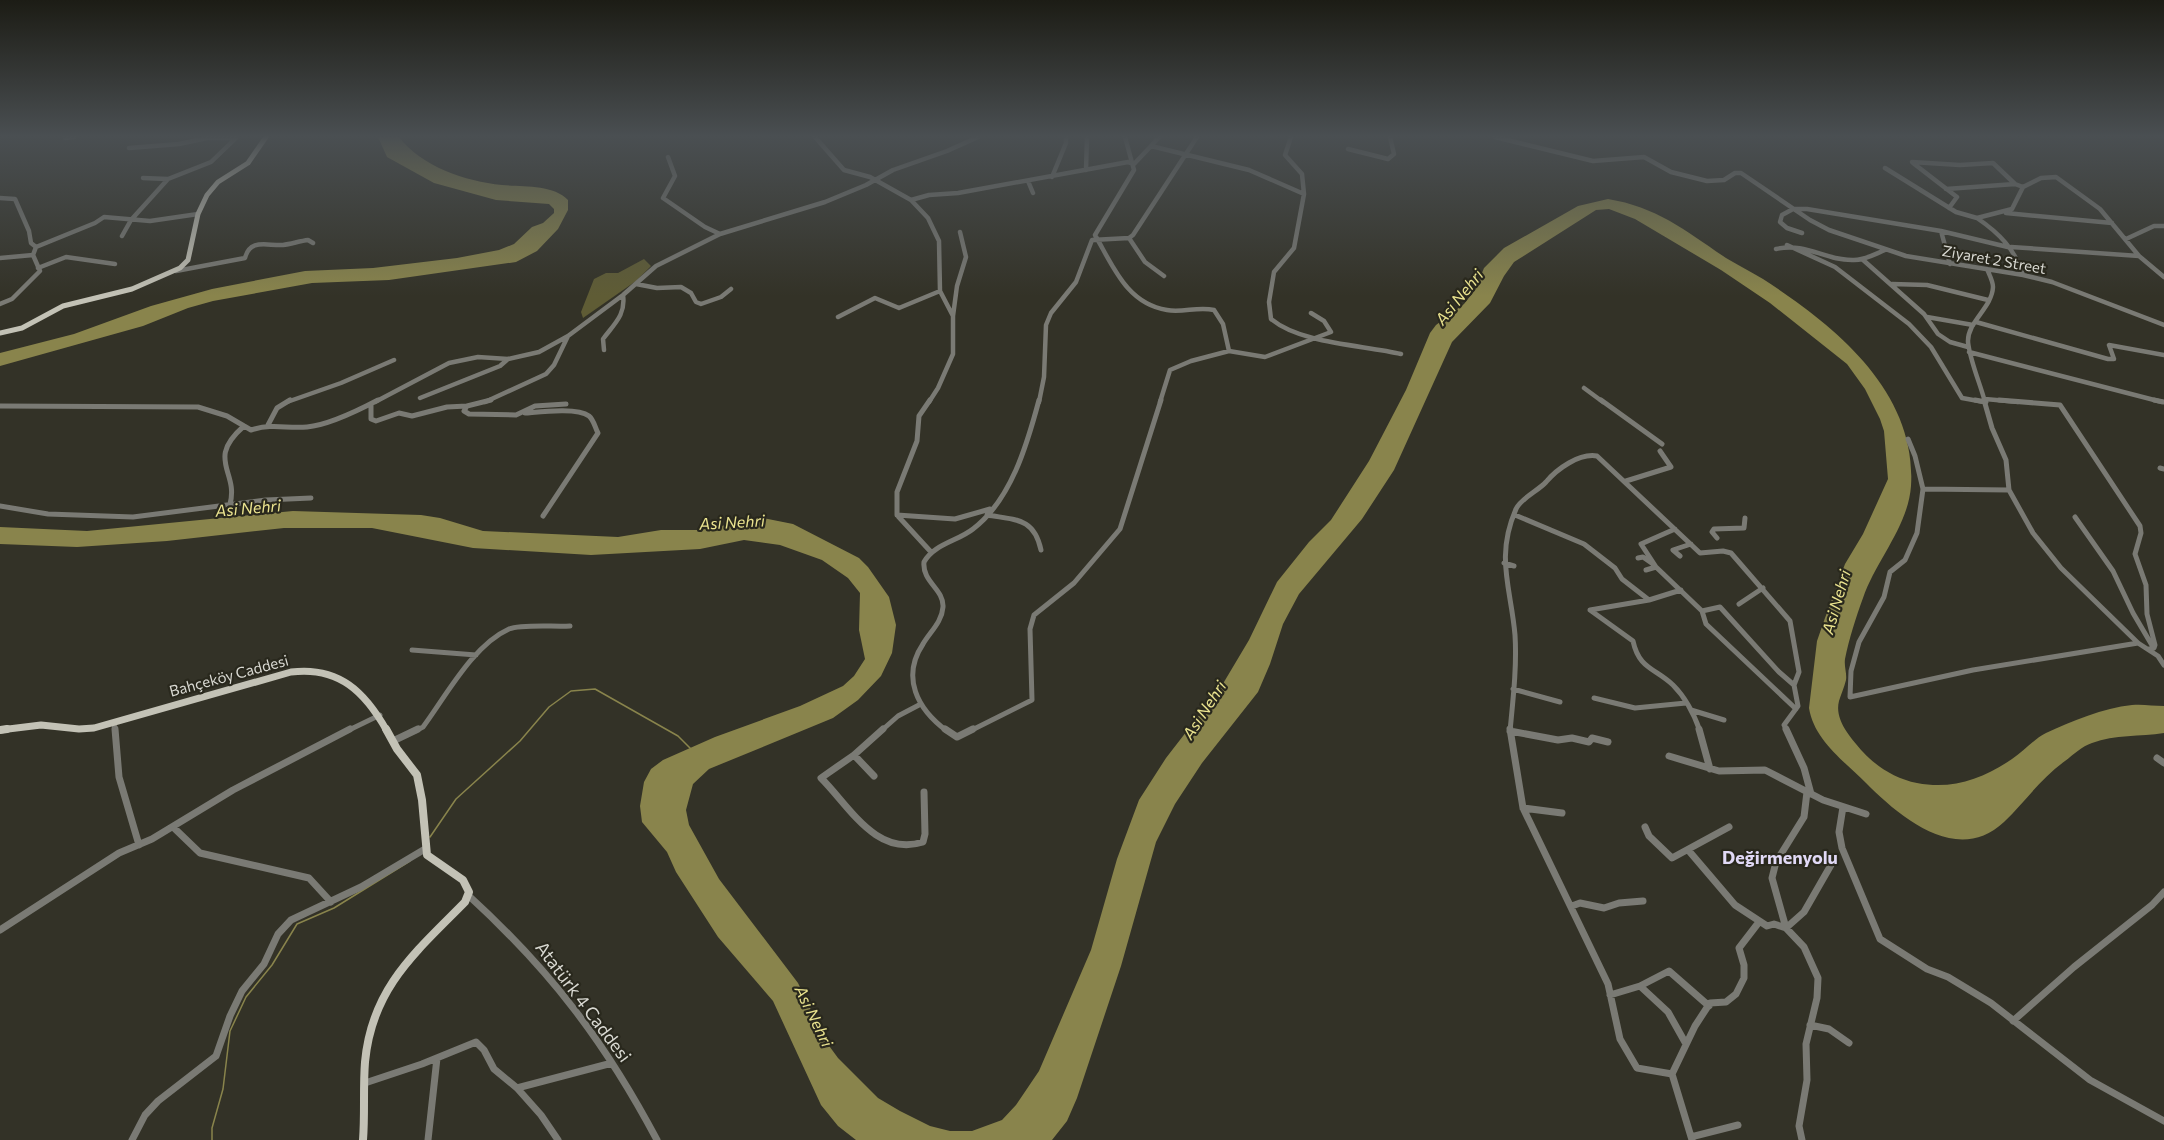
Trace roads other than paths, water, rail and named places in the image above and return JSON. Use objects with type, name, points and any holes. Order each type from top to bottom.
[{"type":"main road","points":[[0,333],[22,328],[63,306],[132,289],[175,271],[188,260],[198,214],[211,190]]},
{"type":"main road","name":"Bahçeköy Caddesi","points":[[0,730],[41,725],[88,729],[273,676],[306,670],[343,680],[362,695],[380,716],[393,741],[417,775],[421,787],[422,851]]},
{"type":"main road","points":[[363,1140],[367,1045],[376,1011],[385,989],[407,959],[469,896],[464,879],[422,851]]},
{"type":"street","points":[[122,236],[131,220],[158,190]]},
{"type":"street","points":[[667,190],[663,198],[705,227],[720,234]]},
{"type":"street","points":[[0,406],[198,407],[227,416],[251,430],[268,425],[308,427],[371,404],[448,363],[478,357],[508,359],[539,352],[568,336],[623,295],[656,266],[720,234],[825,202],[851,190]]},
{"type":"street","points":[[892,190],[910,200],[928,218],[939,241],[940,291],[953,316]]},
{"type":"street","points":[[910,200],[929,195],[974,190]]},
{"type":"street","points":[[1123,190],[1109,209],[1095,235],[1122,284],[1133,296],[1148,305],[1168,310],[1209,309],[1219,315],[1229,351]]},
{"type":"street","points":[[1129,238],[1161,190]]},
{"type":"street","points":[[1295,190],[1304,194]]},
{"type":"street","points":[[1304,190],[1299,215],[1299,235],[1289,259],[1274,272],[1269,312],[1274,322],[1286,329],[1318,339],[1401,354]]},
{"type":"street","name":"Ziyaret 2 Street","points":[[1766,190],[1829,230],[1885,250],[1950,264],[2023,275],[2067,288],[2164,325]]},
{"type":"street","points":[[1921,190],[1949,208],[1977,218],[1993,229],[2019,258],[2023,275]]},
{"type":"street","points":[[1948,190],[1957,197],[1949,208]]},
{"type":"street","points":[[2005,213],[2012,209],[2021,190]]},
{"type":"street","points":[[2074,190],[2100,209],[2139,256],[2164,277]]},
{"type":"street","points":[[0,198],[15,200],[29,231],[30,243],[36,247]]},
{"type":"street","points":[[1802,233],[1787,228],[1780,222],[1782,215],[1793,209],[1814,210],[1941,231],[2011,247],[2139,256]]},
{"type":"street","points":[[1977,218],[2005,213],[2048,219],[2112,223]]},
{"type":"street","points":[[0,304],[12,298],[39,273],[33,255],[36,247],[95,223],[104,217],[159,220],[198,214]]},
{"type":"street","points":[[2126,239],[2154,226],[2164,226]]},
{"type":"street","points":[[1941,231],[1950,264]]},
{"type":"street","points":[[931,552],[897,515],[897,492],[917,441],[919,416],[938,388],[953,354],[953,316],[958,284],[967,261],[965,244],[960,232]]},
{"type":"street","points":[[1129,238],[1092,240],[1086,250],[1075,283],[1048,319],[1040,398],[1010,482],[989,512],[968,534],[931,552],[924,562],[924,575],[929,584],[940,594],[943,606],[940,617],[921,646],[912,671],[912,683],[919,705],[936,723],[957,737],[1032,700],[1029,629],[1034,615],[1074,583],[1120,529],[1170,370],[1191,361],[1229,351],[1264,357],[1318,339],[1331,332],[1324,321],[1311,313]]},
{"type":"street","points":[[1129,238],[1145,262],[1164,276]]},
{"type":"street","points":[[175,271],[245,258],[245,252],[251,246],[265,243],[281,246],[308,240],[313,243]]},
{"type":"street","points":[[1776,249],[1799,245],[1849,260],[1862,259],[1885,250]]},
{"type":"street","points":[[1787,246],[1835,267],[1922,336],[1962,398],[2056,404],[2065,411],[2140,526],[2141,533],[2135,554],[2146,585],[2152,649]]},
{"type":"street","points":[[0,258],[33,255]]},
{"type":"street","points":[[38,268],[66,257],[115,264]]},
{"type":"street","points":[[1862,259],[1927,317],[1943,338],[1969,350],[2137,397],[2164,402]]},
{"type":"street","points":[[1987,269],[1993,285],[1988,300],[1968,335],[1969,350],[1986,401],[1992,429],[2006,460],[2009,490],[2033,533],[2061,568],[2138,643],[2152,649]]},
{"type":"street","points":[[636,284],[657,288],[681,287],[691,293],[696,302],[701,304],[721,297],[731,289]]},
{"type":"street","points":[[1892,284],[1927,285],[1988,300]]},
{"type":"street","points":[[838,317],[875,298],[899,308],[940,291]]},
{"type":"street","points":[[604,350],[603,339],[619,321],[624,302],[623,295]]},
{"type":"street","points":[[1927,317],[1974,324],[2108,359],[2114,359],[2109,345],[2164,355]]},
{"type":"street","points":[[371,404],[371,419],[376,421],[399,413],[412,416],[447,407],[467,406],[491,400],[551,370],[568,336]]},
{"type":"street","points":[[420,398],[500,366],[508,359]]},
{"type":"street","points":[[268,425],[269,419],[278,408],[299,396],[329,387],[394,360]]},
{"type":"street","points":[[1584,388],[1644,428],[1662,444]]},
{"type":"street","points":[[524,413],[536,406],[566,404]]},
{"type":"street","points":[[467,406],[464,411],[469,414],[516,415],[548,411],[583,413],[591,417],[598,433],[543,516]]},
{"type":"street","points":[[230,504],[234,488],[225,471],[225,448],[231,438],[244,426]]},
{"type":"street","points":[[1908,439],[1916,456],[1923,489],[1917,533],[1905,560],[1890,572],[1884,597],[1859,642],[1851,670],[1850,697],[1973,670],[2138,643]]},
{"type":"street","points":[[1626,481],[1671,467],[1660,451]]},
{"type":"street","points":[[1672,1074],[1637,1068],[1620,1039],[1608,984],[1523,808],[1518,767],[1510,732],[1515,636],[1504,563],[1507,541],[1517,507],[1544,484],[1556,470],[1590,455],[1600,458],[1704,554],[1720,550],[1729,552],[1790,621],[1799,672],[1794,685],[1798,706],[1784,724],[1804,768],[1809,793],[1804,817],[1776,862],[1772,878],[1786,928],[1804,947],[1817,972],[1818,992],[1806,1044],[1807,1080],[1799,1126],[1802,1140]]},
{"type":"street","points":[[1923,489],[2009,490]]},
{"type":"street","points":[[1642,497],[1650,496]]},
{"type":"street","points":[[0,506],[16,507],[34,513],[123,517],[193,511],[230,504],[287,498],[311,498]]},
{"type":"street","points":[[897,515],[955,519],[989,512],[1032,525],[1039,533],[1041,550]]},
{"type":"street","points":[[1515,514],[1584,544],[1615,568],[1622,579],[1649,600]]},
{"type":"street","points":[[2075,517],[2113,571],[2152,649],[2164,665]]},
{"type":"street","points":[[1717,538],[1712,532],[1714,530],[1744,528],[1745,518]]},
{"type":"street","points":[[1655,566],[1640,543],[1675,529]]},
{"type":"street","points":[[1680,556],[1672,550],[1691,544]]},
{"type":"street","points":[[1638,558],[1643,557],[1681,590],[1702,611],[1706,624],[1796,708]]},
{"type":"street","points":[[1504,563],[1514,566]]},
{"type":"street","points":[[1646,570],[1655,566]]},
{"type":"street","points":[[1739,604],[1763,588]]},
{"type":"street","points":[[1681,590],[1649,600],[1590,610],[1633,641],[1637,659],[1678,690],[1691,710],[1704,740],[1710,769]]},
{"type":"street","points":[[1702,611],[1720,607],[1779,672],[1794,685]]},
{"type":"street","points":[[393,741],[423,727],[476,655],[492,640],[511,628],[570,626]]},
{"type":"street","points":[[412,650],[476,655]]},
{"type":"street","points":[[1514,689],[1560,702]]},
{"type":"street","points":[[1594,698],[1635,708],[1686,703]]},
{"type":"street","points":[[919,705],[898,716],[855,754],[821,778],[835,790],[876,836],[904,846],[923,842],[925,834],[924,792]]},
{"type":"street","points":[[1691,710],[1724,720]]},
{"type":"street","points":[[0,930],[119,853],[173,827],[233,790],[312,747],[380,716]]},
{"type":"street","points":[[114,723],[120,781],[127,809],[136,827],[139,845]]},
{"type":"street","points":[[1510,732],[1558,740],[1572,738],[1588,742],[1592,738],[1608,741]]},
{"type":"street","points":[[855,754],[874,776]]},
{"type":"street","points":[[1669,756],[1719,771],[1765,770],[1809,793],[1866,814]]},
{"type":"street","points":[[2157,758],[2164,763]]},
{"type":"street","points":[[1843,807],[1839,832],[1842,848],[1880,939],[1927,969],[1948,977],[1991,1003],[2090,1080],[2164,1121]]},
{"type":"street","points":[[1523,808],[1562,813]]},
{"type":"street","points":[[173,827],[200,853],[309,878],[331,902]]},
{"type":"street","points":[[1645,827],[1649,836],[1671,858],[1689,851],[1708,836],[1729,827]]},
{"type":"street","points":[[132,1140],[145,1115],[158,1101],[216,1056],[238,999],[264,964],[278,934],[291,920],[331,902],[422,851]]},
{"type":"street","points":[[1689,851],[1735,905],[1767,926],[1774,924],[1786,928]]},
{"type":"street","points":[[1786,928],[1804,912],[1831,865]]},
{"type":"street","points":[[2013,1021],[2074,967],[2152,905],[2164,892]]},
{"type":"street","name":"Atatürk 4 Caddesi","points":[[469,896],[540,965],[612,1063],[657,1140]]},
{"type":"street","points":[[1572,906],[1580,903],[1604,908],[1619,903],[1643,901]]},
{"type":"street","points":[[1738,1125],[1692,1138],[1672,1074],[1686,1044],[1709,1006],[1726,1002],[1736,994],[1745,974],[1739,948],[1759,922]]},
{"type":"street","points":[[1610,995],[1640,986],[1669,970],[1674,972],[1692,993],[1709,1006]]},
{"type":"street","points":[[1640,986],[1668,1012],[1686,1044]]},
{"type":"street","points":[[1810,1025],[1829,1029],[1849,1043]]},
{"type":"street","points":[[365,1083],[476,1042],[484,1050],[494,1069],[517,1088],[541,1115],[558,1140]]},
{"type":"street","points":[[428,1140],[437,1058]]},
{"type":"street","points":[[517,1088],[612,1063]]},
{"type":"water","points":[[460,190],[551,190],[568,200],[568,210],[558,229],[537,251],[516,262],[389,280],[312,283],[213,301],[188,308],[143,326],[0,366],[0,353],[74,334],[151,306],[212,289],[305,271],[373,268],[457,258],[499,250],[514,244],[532,227],[543,223],[554,213],[554,209],[549,204],[496,200]]},
{"type":"water","name":"Asi Nehri","points":[[1608,199],[1641,208],[1670,221],[1763,279],[1817,317],[1866,364],[1886,391],[1900,420],[1909,452],[1911,486],[1909,501],[1898,529],[1869,584],[1858,613],[1845,659],[1846,680],[1838,708],[1841,722],[1853,741],[1868,757],[1887,772],[1902,779],[1930,785],[1943,785],[1967,781],[1990,772],[2012,759],[2046,733],[2110,709],[2136,705],[2164,706],[2164,733],[2110,738],[2085,746],[2048,775],[2004,822],[1986,834],[1967,839],[1949,838],[1930,832],[1895,810],[1823,740],[1812,720],[1809,708],[1817,641],[1845,564],[1863,534],[1888,479],[1884,431],[1880,419],[1865,389],[1847,364],[1770,303],[1721,270],[1635,219],[1609,209],[1596,210],[1514,262],[1490,303],[1452,342],[1394,470],[1362,519],[1299,594],[1283,624],[1258,692],[1202,763],[1175,804],[1156,842],[1121,966],[1077,1098],[1067,1121],[1052,1140],[856,1140],[838,1126],[821,1105],[773,1001],[718,937],[676,872],[667,852],[642,822],[640,806],[644,782],[651,769],[663,760],[715,737],[800,706],[843,686],[854,676],[865,659],[859,630],[860,593],[848,578],[822,560],[780,545],[744,540],[700,549],[591,555],[473,548],[372,528],[284,528],[167,541],[77,547],[0,544],[0,527],[87,531],[293,511],[421,515],[440,518],[483,531],[618,537],[661,530],[700,530],[763,518],[793,524],[859,558],[889,597],[896,625],[892,653],[881,676],[858,700],[833,718],[709,769],[693,784],[686,810],[689,825],[719,879],[798,983],[827,1043],[838,1058],[878,1098],[900,1111],[930,1126],[950,1131],[972,1131],[1002,1120],[1016,1105],[1039,1071],[1091,950],[1117,859],[1139,800],[1166,758],[1221,687],[1249,640],[1277,582],[1309,542],[1331,520],[1369,461],[1406,390],[1430,333],[1436,325],[1464,304],[1475,290],[1484,268],[1504,248],[1578,206]]},
{"type":"waterway","points":[[430,837],[456,799],[520,741],[549,707],[571,691],[595,689],[678,736],[691,749]]},
{"type":"waterway","points":[[212,1140],[212,1128],[223,1089],[230,1031],[246,997],[272,965],[297,924],[334,908],[410,861]]},
{"type":"district","name":"Değirmenyolu","points":[[1780,858]]}]
